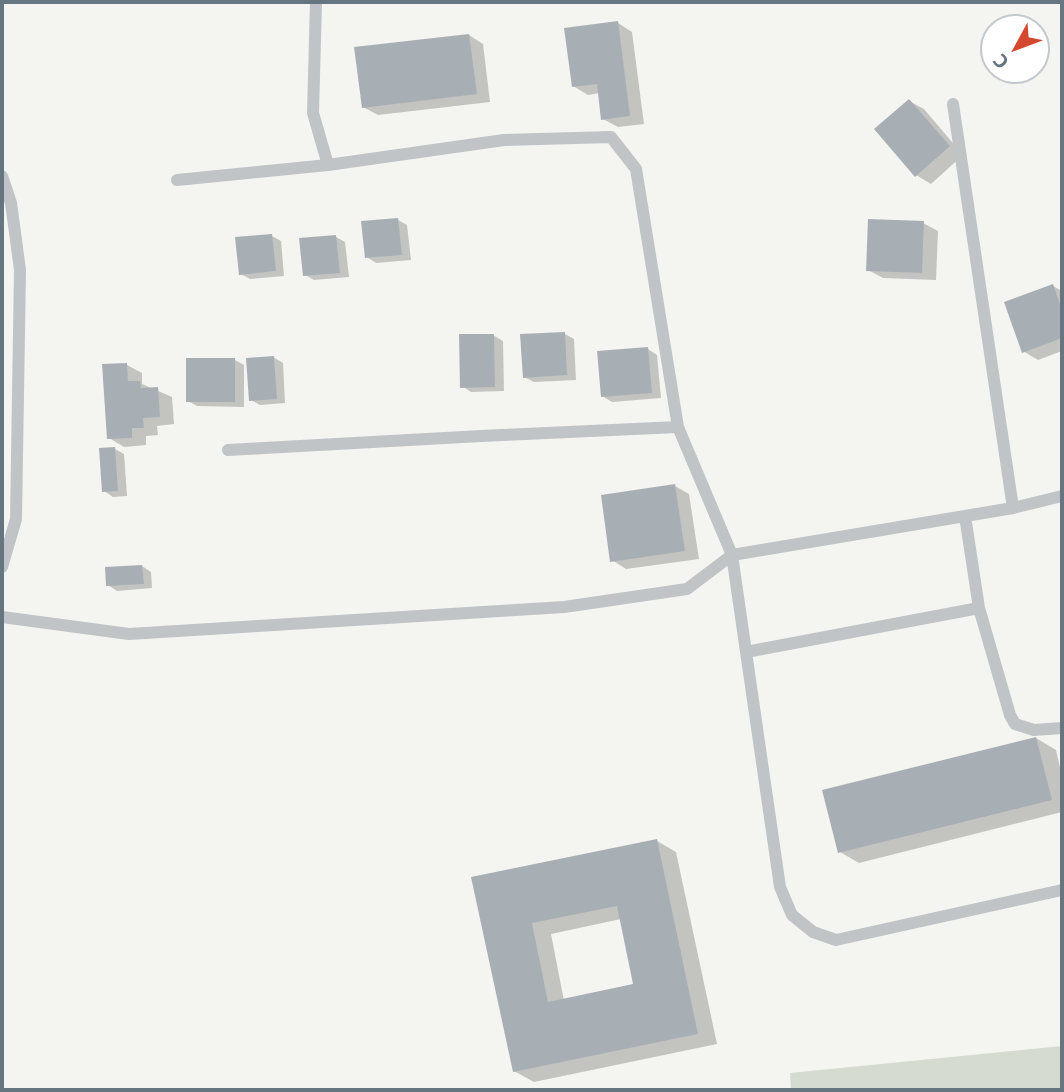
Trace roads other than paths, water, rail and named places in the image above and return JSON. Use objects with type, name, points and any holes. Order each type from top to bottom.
[{"type":"lane","points":[[316,2],[313,113],[328,165]]},
{"type":"lane","points":[[953,104],[1013,508]]},
{"type":"lane","points":[[177,180],[328,165],[504,140],[611,137],[636,169],[678,428],[732,555],[780,887],[792,915],[813,932],[836,940],[1062,890]]},
{"type":"lane","points":[[2,176],[11,203],[20,270],[16,519],[2,568]]},
{"type":"lane","points":[[228,450],[678,428]]},
{"type":"lane","points":[[2,617],[129,634],[564,607],[687,589],[732,555],[1013,508],[1062,496]]},
{"type":"lane","points":[[965,516],[979,608],[1010,715],[1016,724],[1034,730],[1062,729]]},
{"type":"lane","points":[[746,652],[979,608]]}]
